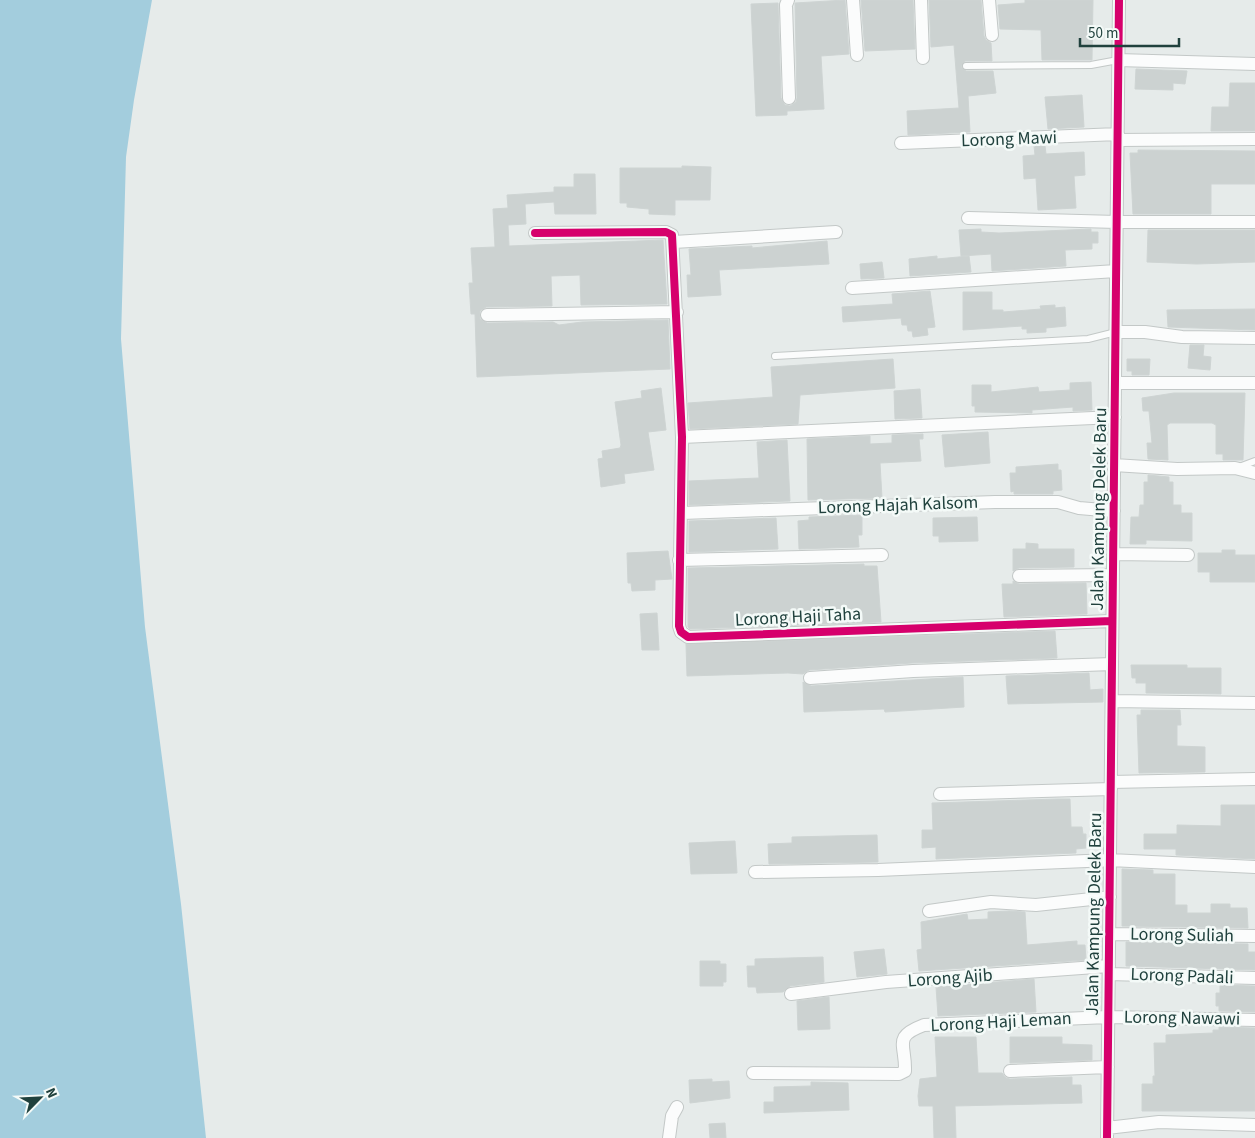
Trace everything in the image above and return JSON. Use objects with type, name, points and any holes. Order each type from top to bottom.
[{"type":"street","points":[[788,0],[786,5],[788,98]]},
{"type":"street","points":[[853,0],[857,55]]},
{"type":"street","points":[[921,0],[923,58]]},
{"type":"street","points":[[989,0],[992,36]]},
{"type":"street","name":"Jalan Kampung Delek Baru","points":[[1107,1133],[1119,0]]},
{"type":"street","points":[[1118,60],[1255,64]]},
{"type":"street","name":"Lorong Mawi","points":[[901,143],[1118,137],[1255,139]]},
{"type":"street","points":[[968,218],[1117,222],[1255,222]]},
{"type":"street","points":[[535,233],[666,232],[672,235],[674,242],[836,232]]},
{"type":"street","name":"Lorong Haji Taha","points":[[674,242],[682,438],[682,513],[679,560],[679,626],[681,632],[688,637],[1112,620]]},
{"type":"street","points":[[852,288],[1116,271]]},
{"type":"street","points":[[487,315],[677,312]]},
{"type":"street","points":[[1116,332],[1146,332],[1182,337],[1255,338]]},
{"type":"street","points":[[1115,383],[1255,383]]},
{"type":"street","points":[[682,438],[1115,417]]},
{"type":"street","points":[[1114,465],[1177,469],[1235,468],[1255,473]]},
{"type":"street","name":"Lorong Hajah Kalsom","points":[[682,513],[995,502],[1058,502],[1079,508],[1114,511]]},
{"type":"street","points":[[1113,554],[1188,555]]},
{"type":"street","points":[[679,560],[882,555]]},
{"type":"street","points":[[1018,576],[1113,575]]},
{"type":"street","points":[[810,678],[1112,664]]},
{"type":"street","points":[[1112,701],[1255,703]]},
{"type":"street","points":[[940,794],[1255,779]]},
{"type":"street","points":[[755,872],[878,870],[1110,860],[1255,867]]},
{"type":"street","points":[[929,911],[991,902],[1036,905],[1110,898]]},
{"type":"street","name":"Lorong Suliah","points":[[1109,934],[1255,936]]},
{"type":"street","name":"Lorong Padali","points":[[1109,970],[1255,978]]},
{"type":"street","name":"Lorong Ajib","points":[[792,994],[886,982],[1109,970]]},
{"type":"street","name":"Lorong Nawawi","points":[[1108,1017],[1255,1020]]},
{"type":"street","name":"Lorong Haji Leman","points":[[753,1074],[898,1074],[905,1071],[904,1038],[909,1031],[924,1025],[1108,1017]]},
{"type":"street","points":[[1010,1071],[1108,1067]]},
{"type":"street","points":[[669,1138],[672,1116],[677,1107]]},
{"type":"street","points":[[1107,1133],[1159,1122],[1255,1125]]},
{"type":"lane","points":[[966,66],[1091,65],[1118,60]]},
{"type":"lane","points":[[775,356],[1088,340],[1116,332]]},
{"type":"lane","points":[[1235,468],[1255,461]]},
{"type":"water","points":[[0,0],[152,0],[126,157],[121,339],[145,627],[181,904],[206,1138],[0,1138]]},
{"type":"building","points":[[845,0],[849,54],[821,56],[824,109],[787,111],[787,115],[756,116],[751,4],[778,3],[781,98],[785,105],[790,106],[796,102],[797,98],[795,3]]},
{"type":"building","points":[[861,0],[913,0],[915,49],[865,51]]},
{"type":"building","points":[[929,0],[981,0],[984,36],[991,43],[992,61],[965,61],[961,67],[966,71],[993,71],[996,93],[968,96],[970,132],[908,135],[907,111],[959,108],[954,45],[931,47]]},
{"type":"building","points":[[1025,0],[1093,0],[1092,60],[1042,60],[1041,30],[1000,29],[998,5],[1025,3]]},
{"type":"building","points":[[1136,69],[1187,71],[1185,84],[1173,83],[1173,90],[1135,89]]},
{"type":"building","points":[[1230,83],[1255,83],[1255,131],[1211,131],[1212,107],[1229,107]]},
{"type":"building","points":[[1082,95],[1084,127],[1048,129],[1045,97]]},
{"type":"building","points":[[1034,146],[1045,146],[1046,154],[1084,152],[1085,175],[1074,176],[1076,208],[1038,210],[1036,178],[1024,179],[1023,156],[1035,155]]},
{"type":"building","points":[[1138,150],[1255,151],[1255,184],[1211,184],[1211,214],[1133,214],[1130,153],[1138,153]]},
{"type":"building","points":[[682,166],[711,167],[710,200],[675,200],[675,215],[649,214],[649,209],[627,207],[627,203],[620,203],[620,168],[682,168]]},
{"type":"building","points":[[574,174],[595,174],[596,214],[555,214],[554,202],[525,204],[526,224],[508,225],[509,246],[663,240],[667,304],[581,305],[580,275],[551,276],[552,306],[486,307],[480,311],[480,319],[487,323],[553,322],[559,325],[582,322],[668,320],[670,369],[477,377],[475,314],[471,314],[469,283],[473,283],[471,248],[495,247],[493,209],[508,208],[507,195],[554,192],[554,187],[574,187]]},
{"type":"building","points":[[981,229],[981,232],[999,233],[1091,229],[1091,232],[1098,232],[1098,243],[1092,243],[1092,249],[1065,250],[1066,266],[992,271],[991,254],[961,256],[959,230]]},
{"type":"building","points":[[1148,230],[1255,230],[1255,262],[1197,264],[1147,262]]},
{"type":"building","points":[[827,241],[829,264],[719,270],[721,295],[688,297],[687,275],[691,275],[689,249],[752,246],[752,248]]},
{"type":"building","points":[[937,256],[937,259],[969,256],[971,272],[910,276],[909,259]]},
{"type":"building","points":[[882,262],[884,278],[861,279],[860,264]]},
{"type":"building","points":[[930,291],[935,327],[927,328],[928,335],[913,337],[912,331],[908,331],[907,325],[902,325],[901,318],[843,322],[842,307],[893,304],[892,294]]},
{"type":"building","points":[[963,292],[992,292],[992,310],[1003,310],[1003,312],[1041,309],[1040,306],[1055,305],[1055,308],[1065,307],[1066,326],[1046,328],[1046,332],[1027,333],[1027,329],[1022,329],[1022,326],[963,330]]},
{"type":"building","points":[[1255,309],[1255,330],[1168,327],[1167,310]]},
{"type":"building","points":[[1190,345],[1204,345],[1203,356],[1211,357],[1210,370],[1188,368]]},
{"type":"building","points":[[893,359],[895,388],[800,395],[798,424],[690,429],[688,403],[773,397],[771,367]]},
{"type":"building","points":[[1127,359],[1150,359],[1149,375],[1132,375],[1132,371],[1127,371]]},
{"type":"building","points":[[1091,382],[1092,410],[1073,411],[1073,407],[1032,410],[1032,413],[975,412],[975,406],[972,406],[972,385],[991,385],[991,392],[1038,387],[1039,392],[1070,390],[1070,383]]},
{"type":"building","points":[[661,388],[666,430],[648,432],[654,470],[624,474],[625,483],[601,487],[598,459],[603,458],[602,451],[620,448],[621,445],[615,402],[642,398],[641,391]]},
{"type":"building","points":[[920,389],[922,418],[895,419],[894,391]]},
{"type":"building","points":[[1174,393],[1245,393],[1243,460],[1223,460],[1223,454],[1216,454],[1216,425],[1212,423],[1170,423],[1167,425],[1168,460],[1148,459],[1147,443],[1152,443],[1149,411],[1143,411],[1142,398]]},
{"type":"building","points":[[988,432],[990,463],[945,467],[942,435]]},
{"type":"building","points":[[923,434],[923,439],[919,439],[921,461],[880,463],[882,498],[808,500],[807,439],[870,436],[870,444],[892,443],[892,435]]},
{"type":"building","points":[[787,440],[790,501],[689,505],[689,481],[759,478],[757,442]]},
{"type":"building","points":[[1058,464],[1058,470],[1061,470],[1062,490],[1053,491],[1053,494],[1014,494],[1014,491],[1011,492],[1010,473],[1016,473],[1016,467]]},
{"type":"building","points":[[1148,475],[1169,477],[1169,482],[1173,482],[1173,505],[1181,505],[1181,513],[1192,513],[1192,541],[1146,540],[1146,544],[1130,544],[1131,517],[1139,517],[1140,505],[1144,505],[1144,482],[1148,482]]},
{"type":"building","points":[[862,515],[862,535],[858,535],[859,547],[799,549],[798,521],[809,520],[809,517]]},
{"type":"building","points":[[977,517],[978,541],[939,542],[939,536],[933,536],[933,518]]},
{"type":"building","points":[[776,518],[778,549],[689,552],[689,521]]},
{"type":"building","points":[[1026,543],[1038,544],[1038,549],[1074,549],[1074,567],[1019,568],[1013,571],[1013,549],[1026,549]]},
{"type":"building","points":[[1222,550],[1235,550],[1235,555],[1255,555],[1255,582],[1210,582],[1210,572],[1198,572],[1198,553],[1222,553]]},
{"type":"building","points":[[668,551],[672,579],[655,580],[655,590],[632,591],[631,583],[628,583],[627,553]]},
{"type":"building","points":[[864,564],[864,566],[877,566],[881,622],[690,629],[688,627],[688,568]]},
{"type":"building","points":[[1013,581],[1019,584],[1086,583],[1087,614],[1004,617],[1002,584],[1013,584]]},
{"type":"building","points":[[657,613],[659,650],[642,650],[640,614]]},
{"type":"building","points":[[1055,631],[1057,658],[912,663],[809,670],[803,674],[687,676],[686,644]]},
{"type":"building","points":[[1131,665],[1187,665],[1187,668],[1221,668],[1221,694],[1146,693],[1146,683],[1136,683],[1136,678],[1132,678]]},
{"type":"building","points":[[1089,673],[1090,690],[1103,689],[1103,702],[1008,704],[1006,676]]},
{"type":"building","points":[[963,677],[964,707],[885,712],[884,709],[804,712],[803,682],[811,686]]},
{"type":"building","points":[[1141,710],[1180,710],[1181,725],[1177,725],[1177,746],[1205,747],[1205,772],[1139,773],[1137,715],[1141,715]]},
{"type":"building","points":[[1070,799],[1071,827],[1082,827],[1083,834],[1086,834],[1086,848],[1076,849],[1076,853],[936,859],[936,847],[922,848],[922,830],[933,830],[932,803]]},
{"type":"building","points":[[1221,805],[1255,805],[1255,859],[1176,855],[1176,849],[1144,849],[1144,834],[1177,834],[1177,825],[1221,826]]},
{"type":"building","points":[[877,835],[878,862],[769,864],[768,844],[792,843],[792,837]]},
{"type":"building","points":[[735,841],[737,873],[691,874],[689,843]]},
{"type":"building","points":[[1122,869],[1153,870],[1153,874],[1175,874],[1175,905],[1187,905],[1187,913],[1211,913],[1211,904],[1230,904],[1230,908],[1247,908],[1248,928],[1122,926]]},
{"type":"building","points":[[988,912],[1025,912],[1027,945],[1077,941],[1077,945],[1085,945],[1086,960],[919,971],[917,950],[922,949],[921,922],[967,914],[968,920],[988,919]]},
{"type":"building","points":[[1126,942],[1248,944],[1248,952],[1255,952],[1255,970],[1126,966]]},
{"type":"building","points":[[884,949],[887,974],[857,977],[854,952]]},
{"type":"building","points":[[823,957],[824,982],[790,986],[783,992],[757,993],[756,987],[748,987],[747,966],[755,966],[755,959]]},
{"type":"building","points":[[700,961],[720,961],[720,964],[726,964],[726,982],[723,982],[723,986],[700,986]]},
{"type":"building","points":[[1034,979],[1036,1012],[938,1016],[936,987]]},
{"type":"building","points":[[1220,985],[1255,986],[1255,1012],[1219,1011],[1219,1006],[1216,1006],[1216,993],[1220,993]]},
{"type":"building","points":[[829,997],[830,1029],[798,1030],[797,1001]]},
{"type":"building","points":[[1219,1027],[1255,1028],[1255,1111],[1142,1111],[1142,1084],[1153,1084],[1153,1076],[1155,1076],[1154,1043],[1166,1043],[1166,1035],[1213,1033],[1213,1030],[1219,1030]]},
{"type":"building","points":[[935,1037],[976,1037],[978,1073],[1002,1073],[1006,1078],[1010,1079],[1072,1077],[1072,1085],[1081,1085],[1082,1103],[955,1106],[956,1138],[934,1138],[933,1106],[919,1106],[918,1096],[920,1079],[937,1077]]},
{"type":"building","points":[[1010,1037],[1062,1037],[1062,1044],[1092,1045],[1092,1060],[1010,1063]]},
{"type":"building","points":[[712,1079],[712,1082],[729,1081],[730,1098],[690,1103],[689,1080]]},
{"type":"building","points":[[811,1082],[848,1083],[849,1110],[764,1113],[764,1102],[774,1102],[774,1087],[811,1086]]},
{"type":"building","points":[[725,1123],[726,1138],[710,1138],[709,1124]]},
{"type":"cycle path","points":[[1107,1138],[1119,0]]},
{"type":"cycle path","points":[[535,233],[666,232],[672,235],[682,437],[679,626],[681,632],[688,637],[1112,621]]}]
